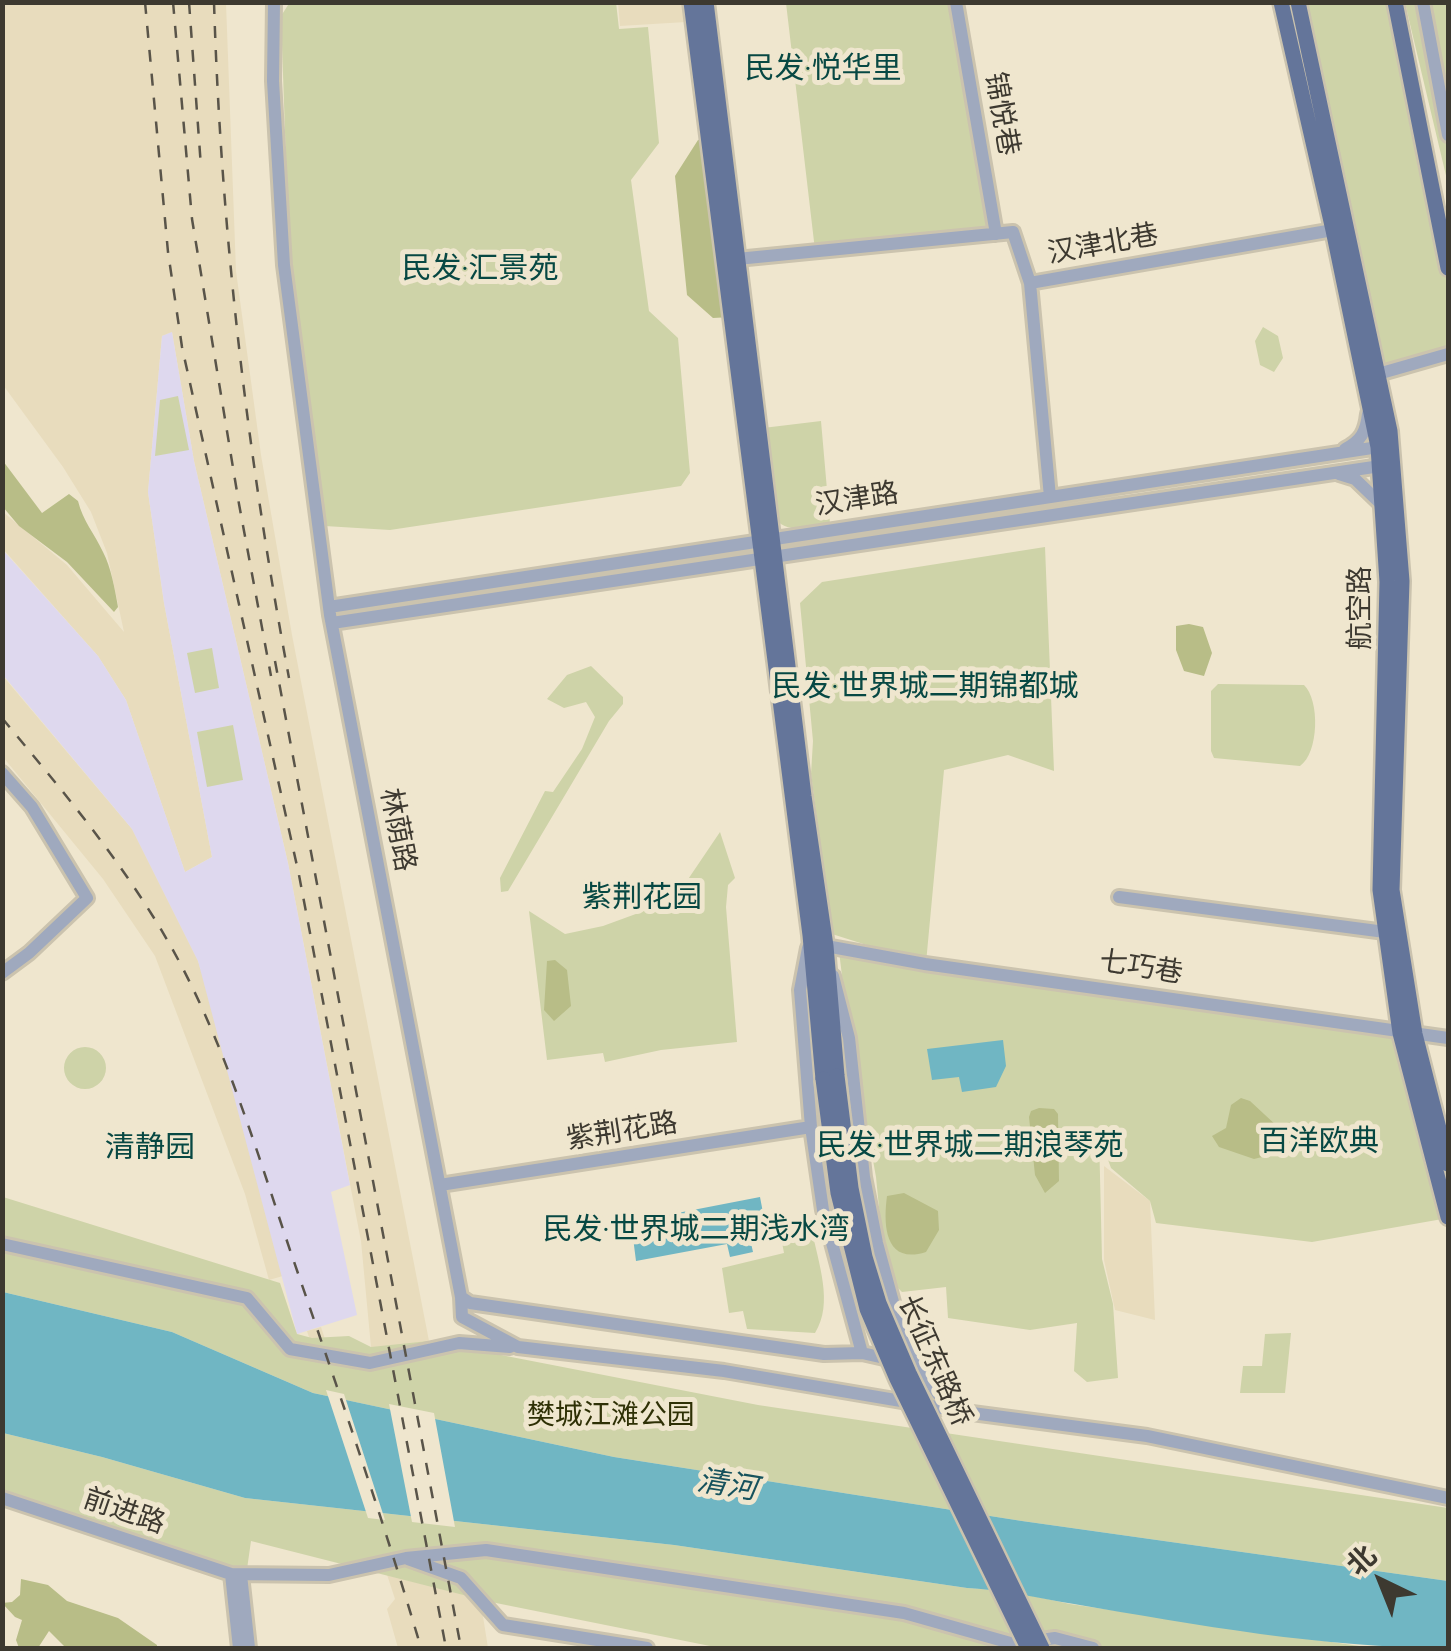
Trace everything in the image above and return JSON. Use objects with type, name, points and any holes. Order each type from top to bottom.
[{"type":"main road","points":[[691,2],[826,946],[830,1078]]},
{"type":"main road","points":[[706,2],[762,513]]},
{"type":"main road","name":"航空路","points":[[1281,2],[1370,407],[1385,446]]},
{"type":"main road","name":"航空路","points":[[1298,2],[1378,374],[1402,582],[1392,890],[1407,1033],[1448,1164]]},
{"type":"main road","points":[[1395,2],[1448,268]]},
{"type":"main road","points":[[1404,2],[1448,221]]},
{"type":"main road","name":"航空路","points":[[1387,466],[1382,505],[1387,582],[1380,843],[1384,932],[1448,1217]]},
{"type":"main road","points":[[772,584],[810,936],[830,1078]]},
{"type":"main road","name":"长征东路桥","points":[[830,1078],[838,1192],[868,1309],[1028,1648]]},
{"type":"main road","name":"长征东路桥","points":[[830,1078],[865,1257],[880,1304],[909,1373],[1042,1648]]},
{"type":"street","name":"林荫路","points":[[274,2],[273,82],[284,264],[329,607],[461,1297]]},
{"type":"street","name":"锦悦巷","points":[[956,2],[996,234]]},
{"type":"street","points":[[1424,2],[1448,134]]},
{"type":"street","name":"汉津北巷","points":[[996,234],[1012,232],[1030,283],[1333,230]]},
{"type":"street","points":[[737,258],[996,234]]},
{"type":"street","points":[[1030,283],[1050,496]]},
{"type":"street","points":[[1378,374],[1448,354]]},
{"type":"street","points":[[1338,453],[1358,443],[1366,430],[1370,407]]},
{"type":"street","name":"汉津路","points":[[329,607],[1385,446]]},
{"type":"street","name":"汉津路","points":[[332,623],[1387,466]]},
{"type":"street","points":[[1337,473],[1355,479],[1382,505]]},
{"type":"street","points":[[730,545],[762,513],[794,535]]},
{"type":"street","points":[[735,562],[752,568],[772,584],[799,552]]},
{"type":"street","points":[[2,774],[32,807],[87,898],[2,973]]},
{"type":"street","points":[[1119,897],[1384,932]]},
{"type":"street","points":[[810,936],[800,990],[811,1127],[823,1210],[862,1353]]},
{"type":"street","points":[[826,946],[849,1038],[864,1177],[896,1313],[920,1366],[938,1394],[958,1408],[972,1412]]},
{"type":"street","name":"七巧巷","points":[[826,946],[1448,1038]]},
{"type":"street","name":"紫荆花路","points":[[440,1186],[811,1127]]},
{"type":"street","points":[[2,1244],[247,1298],[290,1349],[370,1364],[459,1343],[724,1372],[1147,1436],[1448,1498]]},
{"type":"street","points":[[461,1297],[470,1303],[824,1354],[862,1353],[920,1366]]},
{"type":"street","points":[[461,1297],[462,1317],[518,1348]]},
{"type":"street","points":[[824,1354],[845,1339],[849,1330],[847,1308]]},
{"type":"street","name":"前进路","points":[[2,1498],[242,1575],[330,1574],[406,1558],[486,1550],[904,1613],[1014,1644],[1055,1638],[1094,1648]]},
{"type":"street","points":[[406,1558],[461,1578],[503,1625],[637,1648]]},
{"type":"street","points":[[206,1566],[219,1575],[237,1598],[249,1648]]},
{"type":"street","points":[[237,1598],[242,1575]]},
{"type":"street","points":[[240,1648],[237,1598],[242,1575]]},
{"type":"shaded area","points":[[3,3],[226,3],[236,271],[261,455],[292,635],[429,1341],[422,1348],[465,1586],[482,1610],[488,1648],[398,1648],[387,1609],[395,1599],[307,1331],[321,1327],[403,1574],[421,1571],[380,1355],[371,1347],[361,1241],[288,863],[194,461],[172,332],[162,336],[148,492],[164,603],[212,857],[185,872],[126,700],[98,656],[3,549],[3,512],[67,565],[124,632],[107,553],[91,512],[3,385]]},
{"type":"shaded area","points":[[618,3],[684,3],[686,22],[620,26]]},
{"type":"shaded area","points":[[172,332],[194,461],[288,863],[350,1185],[331,1192],[357,1315],[297,1334],[198,961],[132,829],[3,675],[2,549],[98,656],[126,700],[185,872],[212,857],[164,603],[148,492],[162,336]]},
{"type":"shaded area","points":[[2,675],[132,829],[198,961],[310,1268],[269,1280],[245,1194],[155,956],[103,879],[3,757]]},
{"type":"shaded area","points":[[1104,1166],[1150,1201],[1155,1320],[1115,1310],[1104,1260]]},
{"type":"green space","points":[[290,2],[616,2],[619,29],[648,27],[659,143],[631,180],[649,311],[678,338],[690,473],[681,486],[390,530],[325,526],[290,277],[281,16]]},
{"type":"green space","points":[[786,3],[955,3],[992,231],[815,250]]},
{"type":"green space","points":[[1297,3],[1395,3],[1448,268],[1448,354],[1378,374]]},
{"type":"green space","points":[[1405,3],[1448,3],[1448,184]]},
{"type":"green space","points":[[709,138],[731,317],[713,318],[687,295],[675,176],[698,140]]},
{"type":"green space","points":[[1263,327],[1278,336],[1283,358],[1274,372],[1260,365],[1255,341]]},
{"type":"green space","points":[[178,396],[189,450],[155,456],[160,400]]},
{"type":"green space","points":[[821,421],[830,524],[784,526],[772,515],[763,428]]},
{"type":"green space","points":[[3,461],[42,513],[69,494],[78,501],[108,565],[118,607],[114,612],[67,562],[19,526],[3,507]]},
{"type":"green space","points":[[1045,547],[1054,771],[1008,755],[944,770],[926,963],[1400,1033],[1448,1218],[1312,1242],[1156,1223],[1150,1201],[1111,1168],[1099,1135],[1102,1259],[1113,1304],[1118,1378],[1087,1382],[1074,1371],[1077,1323],[1030,1330],[948,1318],[946,1287],[902,1292],[893,1283],[882,1238],[876,1177],[839,951],[917,961],[832,934],[811,774],[813,741],[800,603],[822,582]]},
{"type":"green space","points":[[1176,626],[1203,627],[1212,653],[1204,676],[1184,671],[1176,650]]},
{"type":"green space","points":[[212,648],[219,688],[195,693],[187,653]]},
{"type":"green space","points":[[591,666],[623,697],[623,704],[609,721],[508,891],[501,892],[500,878],[545,791],[553,792],[582,749],[595,717],[586,702],[564,708],[547,699],[567,675]]},
{"type":"green space","points":[[1218,684],[1304,685],[1313,702],[1315,726],[1311,750],[1300,766],[1214,758],[1211,691]]},
{"type":"green space","points":[[233,725],[243,780],[207,787],[197,732]]},
{"type":"green space","points":[[720,832],[735,878],[728,885],[726,907],[737,1042],[661,1050],[605,1062],[603,1053],[547,1060],[529,911],[565,934],[603,926],[674,900]]},
{"type":"green space","points":[[555,960],[567,970],[571,1006],[554,1021],[544,1010],[547,961]]},
{"type":"green space","points":[[85,1047],[100,1053],[106,1068],[100,1083],[85,1089],[70,1083],[64,1068],[70,1053]]},
{"type":"green space","points":[[1241,1098],[1250,1101],[1278,1127],[1262,1157],[1254,1159],[1219,1147],[1212,1136],[1226,1128],[1231,1105]]},
{"type":"green space","points":[[1054,1109],[1058,1114],[1059,1181],[1045,1193],[1035,1175],[1029,1117],[1031,1111]]},
{"type":"green space","points":[[904,1193],[938,1211],[939,1230],[926,1252],[902,1253],[890,1240],[887,1196]]},
{"type":"green space","name":"樊城江滩公园","points":[[3,1197],[280,1283],[297,1334],[312,1338],[349,1336],[371,1347],[429,1341],[758,1405],[1448,1508],[1448,1581],[1022,1521],[614,1457],[313,1393],[172,1332],[3,1292]]},
{"type":"green space","points":[[812,1230],[824,1296],[815,1333],[747,1329],[743,1311],[729,1313],[722,1268],[784,1253],[781,1237]]},
{"type":"green space","points":[[1291,1333],[1285,1393],[1240,1393],[1243,1366],[1262,1366],[1265,1334]]},
{"type":"green space","points":[[3,1433],[245,1498],[674,1545],[1010,1591],[1070,1604],[1373,1648],[720,1648],[491,1602],[251,1541],[246,1576],[3,1498]]},
{"type":"green space","points":[[21,1579],[48,1585],[67,1601],[118,1618],[157,1648],[66,1648],[49,1631],[38,1648],[19,1648],[16,1640],[22,1620],[2,1603],[12,1602],[20,1595]]},
{"type":"water","points":[[1003,1040],[1006,1066],[996,1087],[962,1092],[959,1077],[932,1080],[927,1049]]},
{"type":"water","points":[[760,1197],[765,1223],[747,1226],[753,1252],[730,1257],[727,1244],[636,1261],[631,1222]]},
{"type":"water","name":"清河","points":[[3,1292],[172,1332],[313,1393],[614,1457],[1022,1521],[1448,1581],[1448,1648],[1260,1634],[1007,1592],[674,1545],[245,1498],[3,1433]]},
{"type":"pier","points":[[326,1390],[344,1394],[385,1520],[368,1518]]},
{"type":"pier","points":[[389,1404],[434,1413],[455,1527],[412,1522]]},
{"type":"railway","points":[[145,2],[168,252],[182,347],[299,875],[446,1648]]},
{"type":"railway","points":[[173,2],[192,219],[271,676]]},
{"type":"railway","points":[[189,2],[201,167]]},
{"type":"railway","points":[[214,2],[238,342],[289,678]]},
{"type":"railway","points":[[275,661],[461,1648]]},
{"type":"railway","points":[[2,718],[120,866],[161,930],[197,998],[254,1142],[375,1499],[421,1648]]},
{"type":"district","name":"民发·悦华里","points":[[823,70]]},
{"type":"district","name":"民发·汇景苑","points":[[480,270]]},
{"type":"district","name":"民发·世界城二期锦都城","points":[[925,688]]},
{"type":"district","name":"紫荆花园","points":[[642,899]]},
{"type":"district","name":"百洋欧典","points":[[1319,1143]]},
{"type":"district","name":"民发·世界城二期浪琴苑","points":[[970,1147]]},
{"type":"district","name":"清静园","points":[[150,1149]]},
{"type":"district","name":"民发·世界城二期浅水湾","points":[[696,1231]]}]
